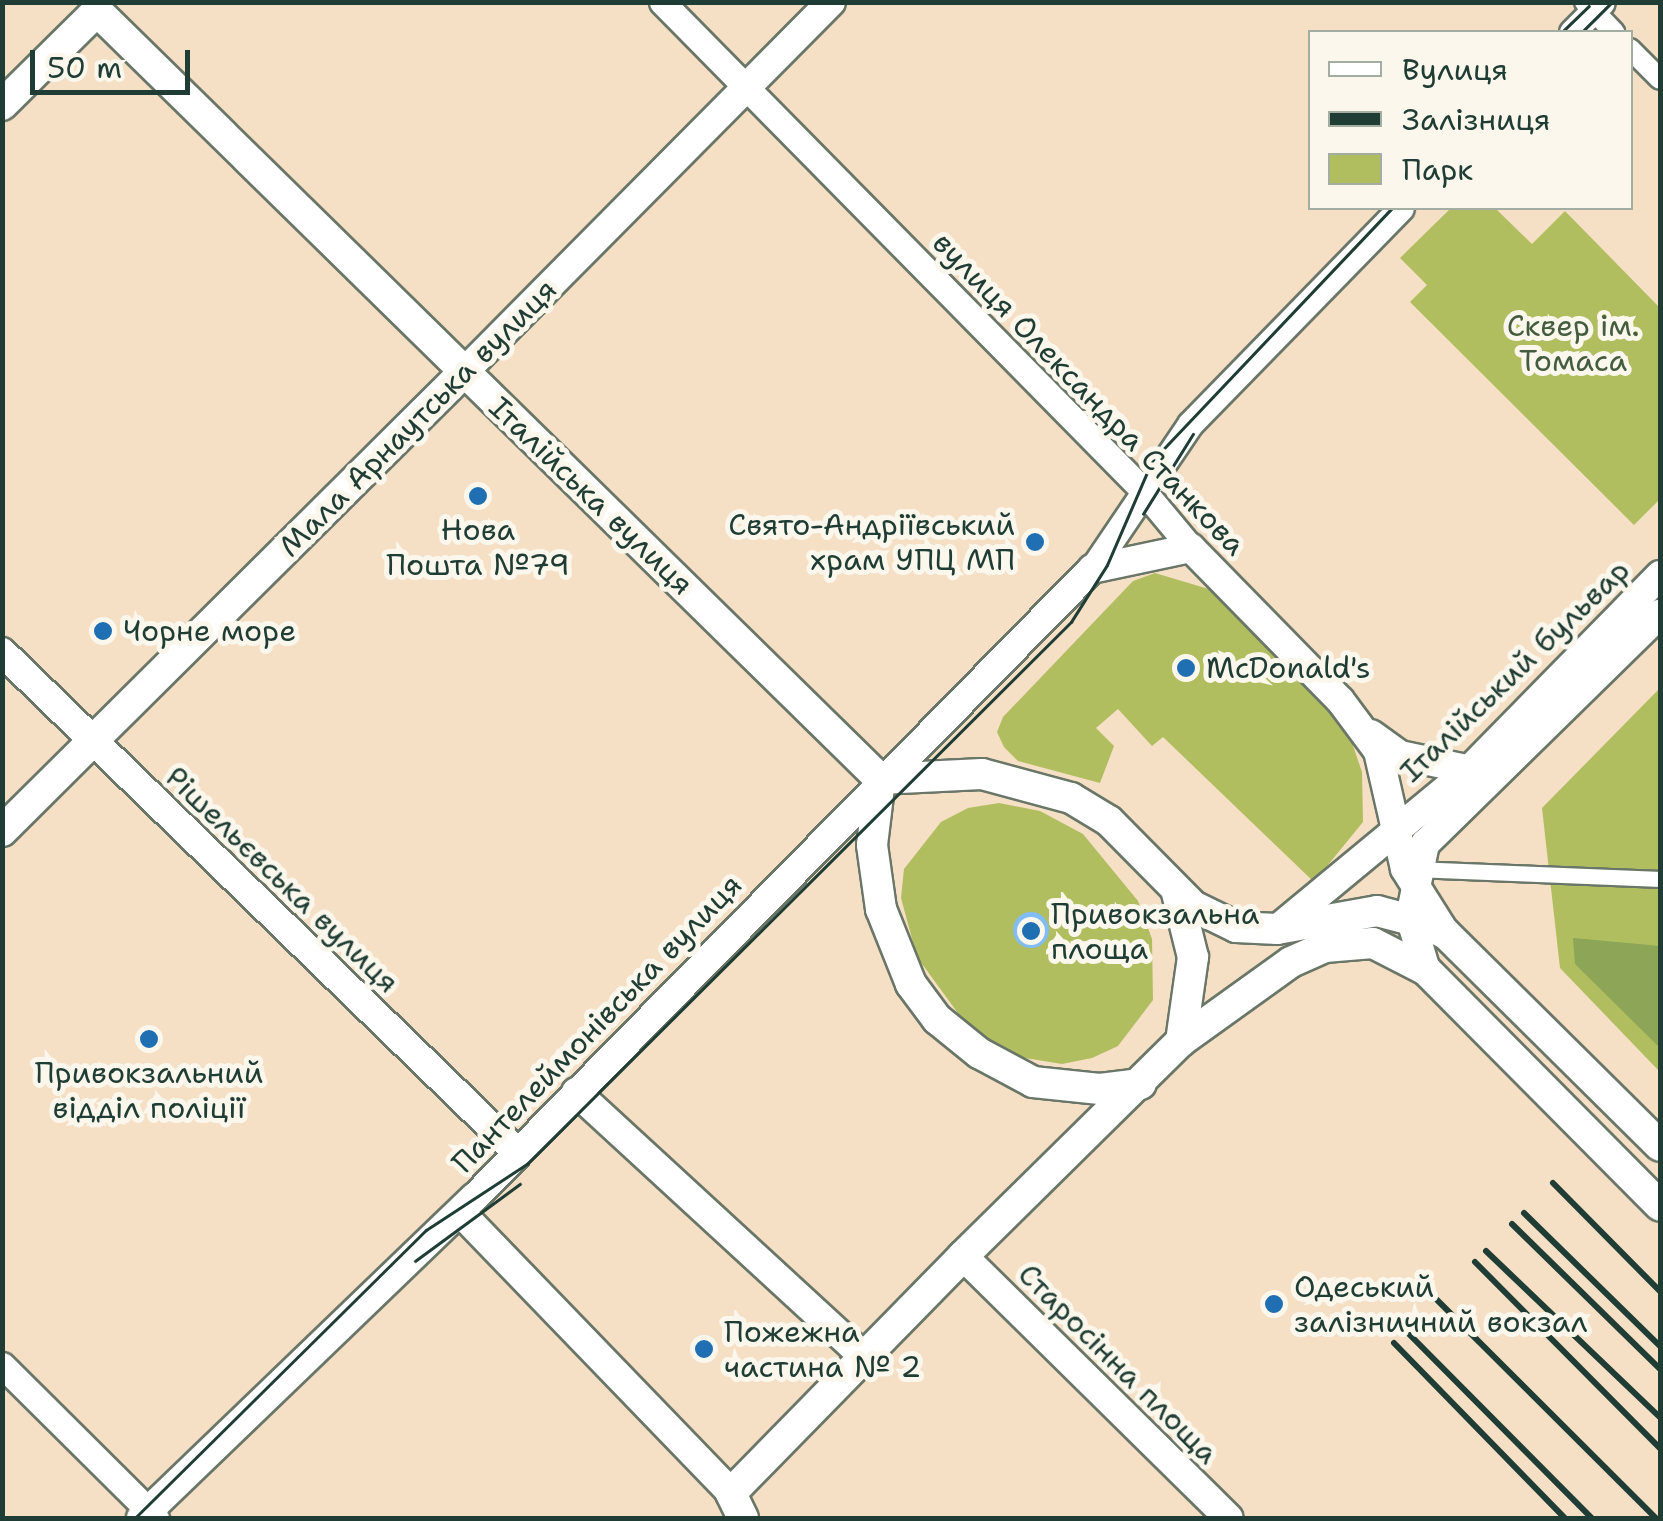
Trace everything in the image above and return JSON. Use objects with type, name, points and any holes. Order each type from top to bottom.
[{"type":"main road","name":"Мала Арнаутська вулиця","points":[[2,832],[832,2]]},
{"type":"main road","points":[[2,105],[97,5]]},
{"type":"main road","name":"Італійська вулиця","points":[[97,5],[464,372],[880,779]]},
{"type":"main road","points":[[1092,568],[1190,548]]},
{"type":"main road","name":"вулиця Олександра Станкова","points":[[1190,548],[1366,730],[1378,751],[1394,829],[1412,874]]},
{"type":"main road","name":"Пантелеймонівська вулиця","points":[[149,1516],[460,1212],[880,779],[1092,568]]},
{"type":"main road","name":"Італійський бульвар","points":[[1277,929],[1469,770],[1660,575]]},
{"type":"main road","name":"Італійський бульвар","points":[[1412,874],[1425,844],[1660,614]]},
{"type":"main road","name":"Рішельєвська вулиця","points":[[2,652],[518,1153]]},
{"type":"main road","points":[[1366,730],[1400,755],[1498,776]]},
{"type":"main road","points":[[1140,1084],[1082,1088],[1034,1082],[978,1053],[937,1019],[911,984],[882,909],[872,846],[880,779],[982,774],[1071,798],[1144,852],[1178,893],[1236,927],[1277,929],[1356,912],[1410,917],[1446,934]]},
{"type":"main road","points":[[1412,874],[1410,917],[1426,970]]},
{"type":"main road","points":[[1412,874],[1446,934],[1660,1146]]},
{"type":"main road","points":[[1178,893],[1193,968],[1181,1041]]},
{"type":"main road","points":[[460,1212],[737,1506],[863,1356],[1181,1041],[1290,962],[1325,947],[1373,942],[1426,970],[1660,1206]]},
{"type":"main road","points":[[576,1092],[863,1356]]},
{"type":"main road","name":"Старосінна площа","points":[[962,1256],[1229,1518]]},
{"type":"street","name":"вулиця Олександра Станкова","points":[[662,2],[1146,494],[1190,548]]},
{"type":"street","points":[[1574,30],[1593,5],[1612,30]]},
{"type":"street","points":[[1633,51],[1660,78]]},
{"type":"street","name":"Пантелеймонівська вулиця","points":[[1092,568],[1146,494],[1190,424],[1400,210]]},
{"type":"street","points":[[1412,874],[1660,879]]},
{"type":"street","points":[[2,1365],[149,1516]]},
{"type":"green space","name":"Сквер ім. Томаса","points":[[1449,210],[1497,210],[1532,244],[1565,211],[1660,308],[1660,499],[1634,525],[1410,302],[1427,285],[1400,258]]},
{"type":"green space","points":[[1155,573],[1212,590],[1347,728],[1362,772],[1363,822],[1314,882],[1163,737],[1152,746],[1118,709],[1096,728],[1114,746],[1100,783],[1018,761],[1004,747],[997,732],[1003,717],[1133,581]]},
{"type":"green space","points":[[1660,688],[1660,1072],[1560,968],[1542,808]]},
{"type":"green space","points":[[999,803],[1040,811],[1083,834],[1138,901],[1152,939],[1153,1000],[1118,1046],[1092,1058],[1062,1064],[1025,1058],[989,1042],[960,1016],[917,957],[901,898],[904,869],[941,822],[968,808]]},
{"type":"green space","points":[[1573,938],[1660,946],[1660,1048],[1575,964]]},
{"type":"water","points":[[1031,912],[1044,917],[1049,930],[1044,943],[1031,948],[1018,943],[1013,930],[1018,917]]},
{"type":"tram line","points":[[1584,30],[1612,2]]},
{"type":"tram line","points":[[1564,30],[1589,6]]},
{"type":"tram line","points":[[135,1518],[426,1230],[527,1164],[1071,622],[1107,565],[1152,461],[1390,210]]},
{"type":"tram line","points":[[1143,514],[1193,434]]},
{"type":"tram line","points":[[415,1261],[520,1184]]},
{"type":"railway","points":[[1553,1183],[1660,1291]]},
{"type":"railway","points":[[1524,1213],[1660,1346]]},
{"type":"railway","points":[[1512,1224],[1660,1369]]},
{"type":"railway","points":[[1486,1251],[1660,1417]]},
{"type":"railway","points":[[1475,1262],[1660,1448]]},
{"type":"railway","points":[[1437,1300],[1656,1518]]},
{"type":"railway","points":[[1406,1331],[1592,1518]]},
{"type":"railway","points":[[1394,1343],[1565,1518]]},
{"type":"place","name":"Нова Пошта №79","points":[[478,496]]},
{"type":"place","name":"Свято-Андріївський храм УПЦ МП","points":[[1035,542]]},
{"type":"place","name":"Чорне море","points":[[103,631]]},
{"type":"place","name":"McDonald's","points":[[1186,668]]},
{"type":"place","name":"Привокзальна площа","points":[[1031,931]]},
{"type":"place","name":"Привокзальний відділ поліції","points":[[149,1039]]},
{"type":"place","name":"Одеський залізничний вокзал","points":[[1274,1304]]},
{"type":"place","name":"Пожежна частина № 2","points":[[704,1349]]}]
